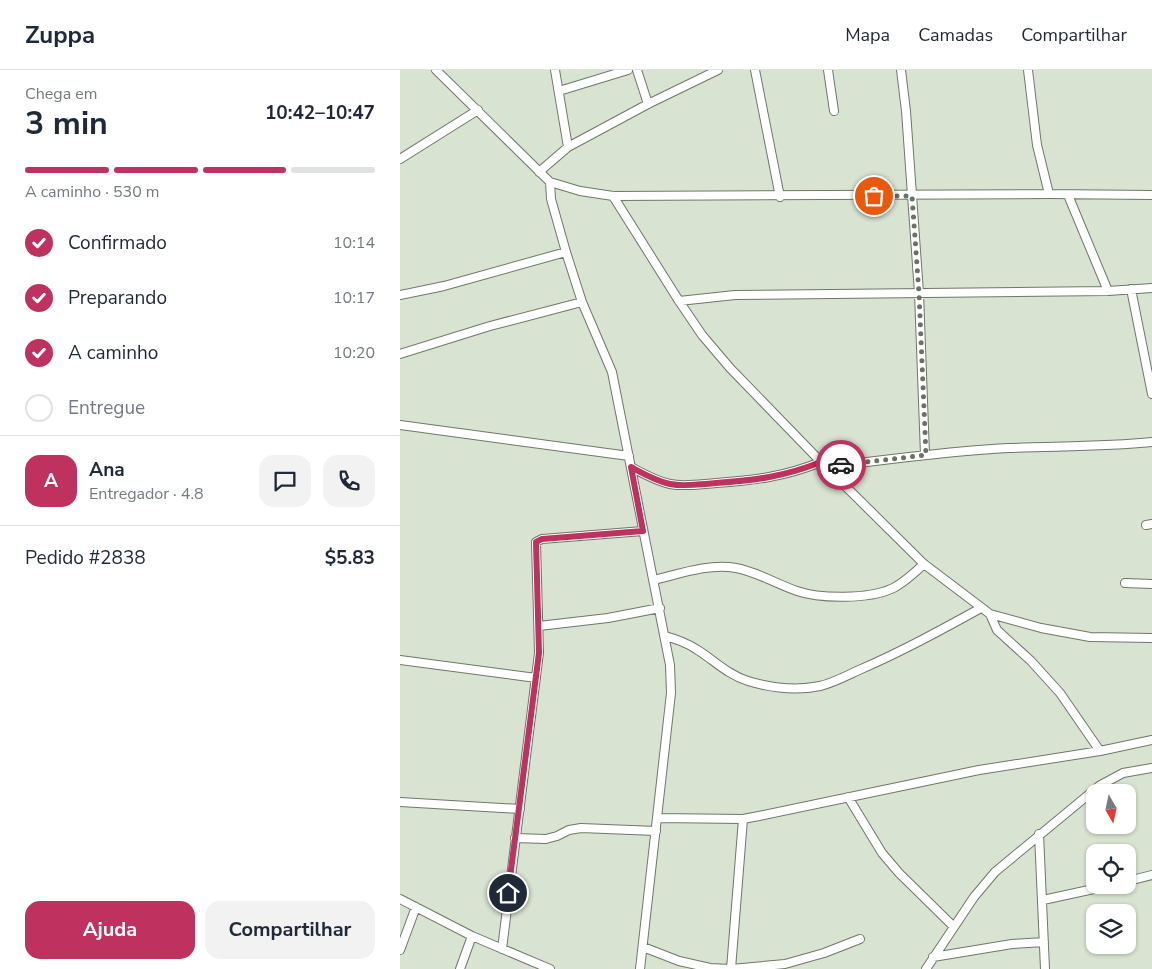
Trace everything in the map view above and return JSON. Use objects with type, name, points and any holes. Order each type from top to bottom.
[{"type":"street","points":[[436,70],[550,182],[580,192],[613,196],[780,197],[1049,194],[1152,195]]},
{"type":"street","points":[[555,70],[568,147]]},
{"type":"street","points":[[559,91],[628,70]]},
{"type":"street","points":[[637,70],[648,104]]},
{"type":"street","points":[[539,172],[568,147],[648,104],[718,70]]},
{"type":"street","points":[[754,70],[780,197]]},
{"type":"street","points":[[828,70],[834,111]]},
{"type":"street","points":[[901,70],[906,112],[919,293],[926,455]]},
{"type":"street","points":[[1028,70],[1037,145],[1049,194]]},
{"type":"street","points":[[400,159],[478,110]]},
{"type":"street","points":[[550,182],[553,207],[582,302],[612,372],[670,665],[671,693],[640,969]]},
{"type":"street","points":[[1068,195],[1108,291]]},
{"type":"street","points":[[613,196],[678,301],[702,335],[730,368],[823,465],[924,564],[990,614],[1041,628],[1090,637],[1152,638]]},
{"type":"street","points":[[400,295],[444,286],[566,252]]},
{"type":"street","points":[[678,301],[735,295],[1108,291],[1152,288]]},
{"type":"street","points":[[1131,290],[1152,391]]},
{"type":"street","points":[[400,354],[490,326],[582,302]]},
{"type":"street","points":[[400,425],[629,456]]},
{"type":"street","points":[[631,467],[654,479],[671,484],[692,485],[766,479],[823,465],[926,455],[1007,448],[1119,446],[1152,442]]},
{"type":"street","points":[[502,949],[539,653],[536,542],[542,539],[643,531]]},
{"type":"street","points":[[654,580],[706,568],[735,568],[775,581],[797,591],[822,595],[850,596],[878,594],[892,589],[924,564]]},
{"type":"street","points":[[1125,584],[1152,584]]},
{"type":"street","points":[[539,626],[608,618],[660,608]]},
{"type":"street","points":[[665,636],[697,650],[728,672],[746,681],[773,688],[820,686],[874,664],[981,608]]},
{"type":"street","points":[[990,614],[996,630],[1031,661],[1060,693],[1100,751]]},
{"type":"street","points":[[400,660],[536,678]]},
{"type":"street","points":[[658,818],[743,818],[790,811],[978,770],[1100,751],[1152,740]]},
{"type":"street","points":[[926,969],[974,897],[995,872],[1099,786],[1123,773],[1152,768]]},
{"type":"street","points":[[848,797],[882,853],[917,892],[954,927]]},
{"type":"street","points":[[400,802],[520,809]]},
{"type":"street","points":[[731,969],[743,818]]},
{"type":"street","points":[[516,838],[546,839],[569,830],[581,828],[656,831]]},
{"type":"street","points":[[1039,834],[1045,969]]},
{"type":"street","points":[[1136,880],[1152,875]]},
{"type":"street","points":[[1043,900],[1086,891]]},
{"type":"street","points":[[400,899],[472,936],[547,968]]},
{"type":"street","points":[[400,950],[416,907]]},
{"type":"street","points":[[460,969],[472,936]]},
{"type":"street","points":[[643,947],[686,963],[710,968],[731,969],[785,964],[824,953],[860,939]]},
{"type":"street","points":[[933,957],[1012,944],[1044,942]]},
{"type":"way so far","points":[[841,465],[926,455],[919,293],[912,196],[874,196]]},
{"type":"route","points":[[508,893],[539,653],[536,542],[542,539],[643,531],[631,467],[654,479],[671,484],[692,485],[766,479],[798,471],[821,462],[826,467],[841,465]]}]
